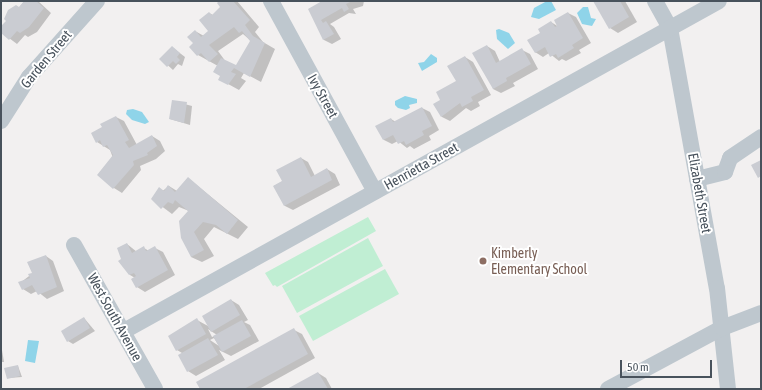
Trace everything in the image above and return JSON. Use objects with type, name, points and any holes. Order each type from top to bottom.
[{"type":"street","name":"Garden Street","points":[[3,113],[34,71],[97,1]]},
{"type":"street","name":"Ivy Street","points":[[271,1],[375,192]]},
{"type":"street","name":"Elizabeth Street","points":[[655,1],[670,28],[722,328],[728,389]]},
{"type":"street","name":"Henrietta Street","points":[[124,331],[720,1]]},
{"type":"street","points":[[697,179],[725,172],[730,158],[761,138]]},
{"type":"street","name":"West South Avenue","points":[[74,245],[124,331],[155,389]]},
{"type":"street","points":[[608,389],[722,328],[761,313]]},
{"type":"green space","points":[[368,217],[376,231],[277,287],[275,285],[273,286],[265,273]]},
{"type":"green space","points":[[368,238],[383,266],[297,313],[282,286]]},
{"type":"green space","points":[[385,269],[399,294],[313,341],[299,316]]},
{"type":"water","points":[[547,1],[551,1],[556,10],[539,19],[531,17],[534,8]]},
{"type":"water","points":[[583,7],[588,7],[591,18],[596,19],[592,26],[582,24],[577,13]]},
{"type":"water","points":[[499,29],[509,33],[515,43],[508,49],[497,39],[496,30]]},
{"type":"water","points":[[431,54],[437,58],[437,62],[422,71],[418,63],[424,62]]},
{"type":"water","points":[[405,96],[417,99],[417,103],[409,105],[410,108],[406,110],[398,108],[395,105],[395,101]]},
{"type":"water","points":[[133,109],[142,112],[149,122],[145,124],[132,120],[126,114],[127,110]]},
{"type":"water","points":[[28,340],[39,341],[35,363],[25,361]]},
{"type":"building","points":[[24,1],[36,1],[44,8],[29,27],[20,33],[17,31],[9,40],[1,33],[1,26],[6,21],[4,19],[8,10],[16,5],[19,7]]},
{"type":"building","points":[[219,1],[233,1],[250,20],[245,25],[253,36],[265,43],[250,77],[234,68],[231,72],[236,74],[228,85],[218,80],[220,76],[213,72],[221,58],[236,65],[250,41],[242,31],[239,33],[234,27],[209,45],[218,54],[209,62],[201,53],[197,56],[189,47],[193,43],[187,37],[195,30],[201,37],[208,31],[199,20],[209,12],[212,15],[220,7],[217,3]]},
{"type":"building","points":[[322,1],[352,1],[346,4],[349,9],[344,12],[342,8],[321,20],[323,23],[326,21],[334,34],[323,40],[308,9]]},
{"type":"building","points":[[593,1],[620,1],[629,17],[609,29]]},
{"type":"building","points":[[568,12],[583,38],[572,45],[574,48],[558,58],[556,54],[550,57],[545,47],[535,53],[527,40],[540,33],[538,29],[551,21],[555,27],[557,26],[554,20]]},
{"type":"building","points":[[487,45],[496,63],[522,48],[531,64],[506,78],[507,81],[493,89],[472,53]]},
{"type":"building","points":[[172,46],[180,53],[177,57],[180,60],[176,64],[173,61],[167,67],[159,59]]},
{"type":"building","points":[[465,56],[484,90],[471,97],[473,101],[462,107],[460,103],[441,117],[433,104],[440,100],[436,92],[456,81],[447,66]]},
{"type":"building","points":[[172,100],[187,102],[184,123],[169,119]]},
{"type":"building","points":[[422,107],[432,126],[422,131],[424,135],[406,145],[404,141],[398,144],[393,135],[383,140],[375,126],[391,118],[393,122]]},
{"type":"building","points":[[116,116],[129,140],[125,142],[129,148],[152,135],[157,146],[147,153],[148,155],[133,161],[134,165],[113,189],[97,175],[113,155],[107,145],[103,147],[100,140],[96,143],[91,133],[102,127],[100,124]]},
{"type":"building","points":[[301,157],[311,177],[327,168],[332,180],[284,206],[273,186],[282,181],[276,170]]},
{"type":"building","points":[[761,160],[761,176],[758,178],[751,165]]},
{"type":"building","points":[[188,177],[238,220],[227,234],[216,225],[203,222],[194,232],[204,250],[191,257],[181,238],[179,221],[188,211],[175,200],[173,204],[168,202],[161,209],[151,199],[159,187],[164,191],[168,185],[175,192]]},
{"type":"building","points":[[127,243],[132,253],[144,246],[146,251],[155,246],[168,270],[136,288],[131,279],[136,276],[134,273],[129,275],[118,261],[121,259],[117,248]]},
{"type":"building","points":[[46,255],[57,287],[38,295],[32,285],[22,290],[18,282],[30,278],[28,274],[32,273],[27,262]]},
{"type":"building","points":[[231,299],[240,315],[211,332],[202,316]]},
{"type":"building","points":[[84,317],[90,328],[67,342],[61,331]]},
{"type":"building","points":[[197,318],[206,334],[176,351],[168,336]]},
{"type":"building","points":[[242,320],[251,336],[222,352],[213,336]]},
{"type":"building","points":[[294,328],[308,354],[244,389],[200,389],[196,382]]},
{"type":"building","points":[[208,338],[218,355],[187,372],[178,355]]},
{"type":"building","points":[[18,365],[20,376],[7,379],[4,368]]},
{"type":"building","points":[[318,372],[328,389],[287,389]]},
{"type":"place","name":"Kimberly Elementary School","points":[[483,261]]}]
